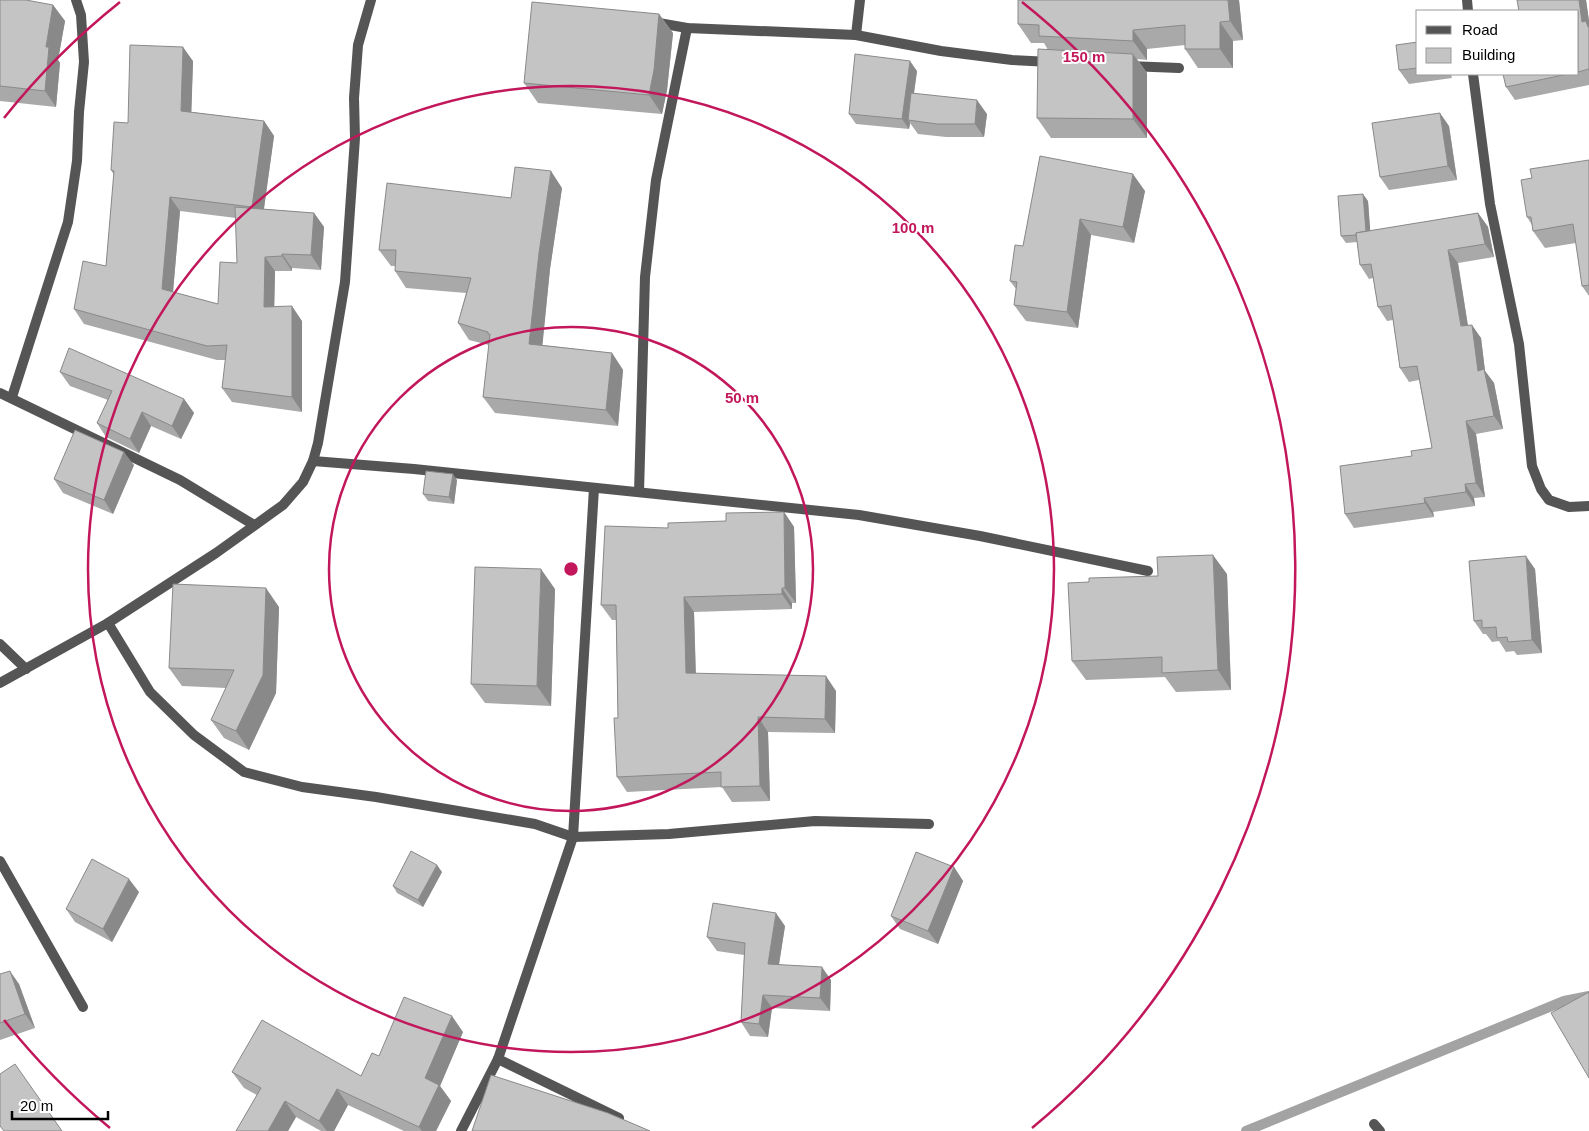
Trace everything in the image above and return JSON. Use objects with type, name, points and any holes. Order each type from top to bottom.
[{"type":"street","points":[[12,397],[68,222],[77,161],[84,62],[80,15],[76,0]]},
{"type":"street","points":[[0,683],[108,623],[216,553],[283,505],[303,482],[312,461],[320,433],[345,282],[355,138],[354,98],[358,45],[371,0]]},
{"type":"street","points":[[856,35],[860,0]]},
{"type":"street","points":[[641,20],[688,28],[856,35],[941,51],[1012,60],[1061,62]]},
{"type":"street","points":[[640,492],[645,276],[656,180],[688,28]]},
{"type":"street","points":[[1120,65],[1179,68]]},
{"type":"street","points":[[1473,75],[1490,204],[1520,344],[1532,466],[1541,489],[1549,500],[1568,507],[1589,506]]},
{"type":"street","points":[[0,393],[12,397],[180,480],[254,525]]},
{"type":"street","points":[[312,461],[414,469],[859,515],[980,536],[1148,571]]},
{"type":"street","points":[[461,1131],[498,1059],[573,837],[594,488]]},
{"type":"street","points":[[108,623],[150,692],[194,735],[244,772],[302,787],[376,797],[536,824],[573,837],[669,834],[816,821],[928,824]]},
{"type":"street","points":[[0,644],[26,669]]},
{"type":"street","points":[[0,861],[83,1007]]},
{"type":"street","points":[[498,1059],[628,1122]]},
{"type":"building","points":[[0,0],[26,0],[53,5],[46,47],[49,47],[45,91],[0,86]]},
{"type":"building","points":[[1018,0],[1228,0],[1230,21],[1220,22],[1220,49],[1185,49],[1185,25],[1133,30],[1133,41],[1039,36],[1039,25],[1018,24]]},
{"type":"building","points":[[1517,0],[1579,0],[1582,22],[1586,21],[1589,27],[1589,69],[1579,72],[1579,10],[1519,10]]},
{"type":"building","points":[[532,2],[659,14],[654,70],[649,95],[524,83]]},
{"type":"building","points":[[1416,42],[1416,68],[1399,70],[1396,45]]},
{"type":"building","points":[[130,45],[183,47],[181,111],[264,121],[252,207],[170,197],[162,289],[218,304],[220,262],[237,263],[235,207],[314,213],[311,255],[282,254],[282,256],[265,257],[264,307],[292,306],[292,397],[222,388],[227,345],[207,346],[74,309],[83,261],[106,266],[114,171],[111,170],[114,122],[128,123]]},
{"type":"building","points":[[1038,49],[1133,54],[1133,119],[1037,118]]},
{"type":"building","points":[[855,54],[910,61],[902,119],[849,114]]},
{"type":"building","points":[[1503,75],[1563,75],[1506,87]]},
{"type":"building","points":[[911,93],[977,100],[975,124],[937,124],[908,120]]},
{"type":"building","points":[[1440,113],[1448,166],[1380,177],[1372,123]]},
{"type":"building","points":[[1040,156],[1133,174],[1123,227],[1080,219],[1067,312],[1014,305],[1017,282],[1010,281],[1015,245],[1023,246]]},
{"type":"building","points":[[1589,160],[1589,285],[1582,286],[1573,224],[1533,231],[1531,217],[1527,217],[1521,180],[1532,178],[1530,169]]},
{"type":"building","points":[[515,167],[551,171],[539,253],[529,344],[612,353],[606,410],[483,397],[490,334],[458,323],[471,278],[395,271],[396,250],[379,250],[387,183],[511,198]]},
{"type":"building","points":[[1363,194],[1366,231],[1356,233],[1356,235],[1341,236],[1338,196]]},
{"type":"building","points":[[1478,213],[1485,244],[1448,250],[1461,326],[1472,325],[1478,371],[1484,369],[1494,416],[1466,421],[1476,483],[1465,484],[1466,492],[1424,498],[1425,503],[1345,514],[1340,466],[1412,456],[1411,451],[1432,448],[1417,366],[1400,368],[1391,305],[1378,307],[1371,264],[1360,265],[1356,233]]},
{"type":"building","points":[[69,348],[184,399],[172,426],[142,412],[130,439],[97,423],[112,391],[60,372]]},
{"type":"building","points":[[75,430],[124,452],[104,500],[54,479]]},
{"type":"building","points":[[426,471],[453,474],[449,497],[423,494]]},
{"type":"building","points":[[784,512],[785,588],[782,588],[782,594],[684,597],[686,673],[826,676],[825,719],[758,717],[760,786],[721,787],[721,772],[617,777],[614,718],[618,718],[616,605],[601,605],[605,526],[668,528],[668,523],[726,521],[726,513]]},
{"type":"building","points":[[1213,555],[1218,670],[1162,673],[1162,657],[1072,661],[1068,583],[1089,582],[1089,578],[1158,576],[1157,557]]},
{"type":"building","points":[[1526,556],[1532,640],[1508,642],[1507,637],[1497,638],[1496,627],[1482,628],[1482,620],[1474,621],[1469,561]]},
{"type":"building","points":[[475,567],[541,569],[537,686],[471,684]]},
{"type":"building","points":[[173,584],[266,588],[263,675],[236,731],[211,720],[234,670],[169,668]]},
{"type":"building","points":[[411,851],[437,865],[418,900],[393,886]]},
{"type":"building","points":[[916,852],[954,867],[928,931],[891,916]]},
{"type":"building","points":[[92,859],[129,879],[103,929],[66,909]]},
{"type":"building","points":[[713,903],[776,913],[768,964],[822,967],[820,998],[763,995],[759,1024],[741,1022],[745,943],[707,937]]},
{"type":"building","points":[[10,971],[25,1014],[0,1023],[0,974]]},
{"type":"building","points":[[1589,992],[1589,1078],[1551,1013]]},
{"type":"building","points":[[404,997],[452,1016],[425,1078],[439,1085],[419,1127],[337,1089],[319,1121],[285,1101],[268,1131],[236,1131],[261,1088],[232,1072],[262,1020],[361,1076],[372,1053],[379,1056]]},
{"type":"building","points":[[15,1064],[62,1131],[4,1131],[0,1126],[0,1074]]},
{"type":"building","points":[[491,1075],[608,1113],[650,1131],[472,1131]]},
{"type":"waterway","points":[[1246,1131],[1564,1001],[1589,996]]}]
